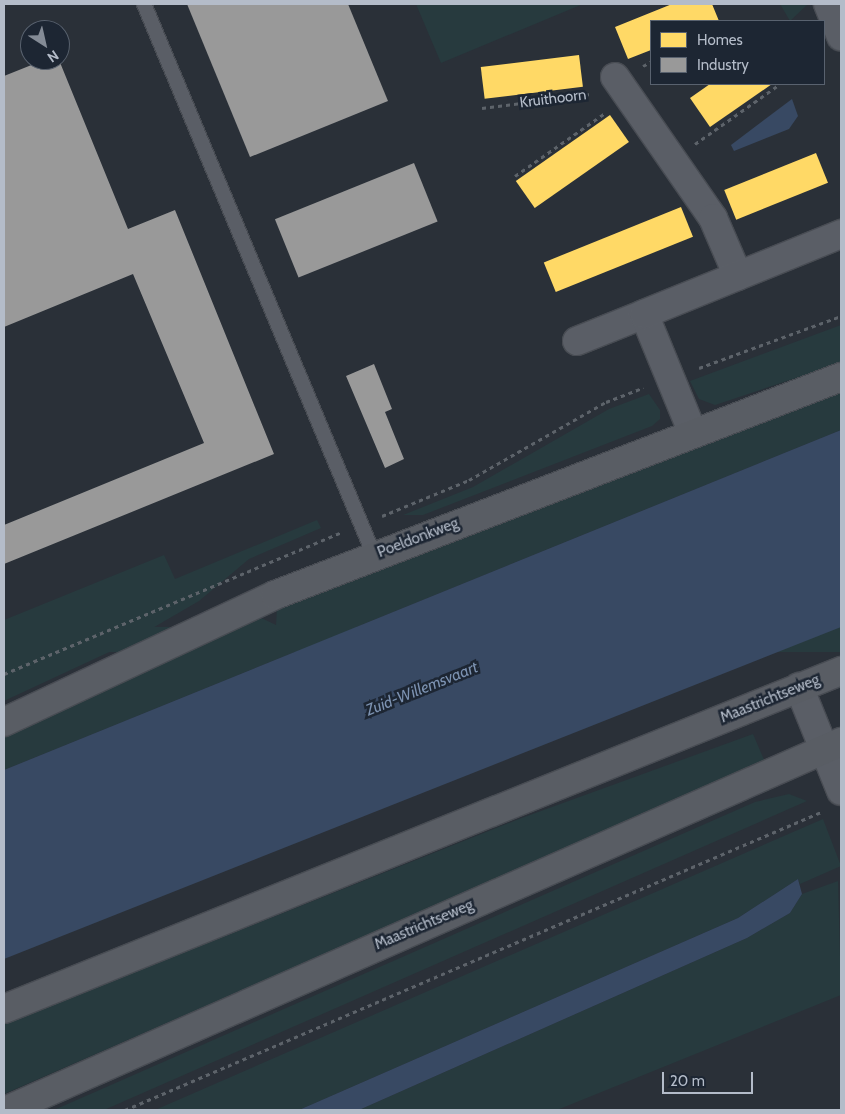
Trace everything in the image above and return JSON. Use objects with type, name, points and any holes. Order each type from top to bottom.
[{"type":"main road","name":"Poeldonkweg","points":[[4,722],[250,607],[374,555],[692,431],[841,377]]},
{"type":"main road","name":"Maastrichtseweg","points":[[4,1009],[841,671]]},
{"type":"main road","name":"Maastrichtseweg","points":[[7,1110],[833,746]]},
{"type":"street","points":[[828,4],[841,37]]},
{"type":"street","points":[[622,88],[713,218],[738,276]]},
{"type":"street","points":[[577,341],[841,234]]},
{"type":"street","points":[[644,314],[692,431]]},
{"type":"street","points":[[799,687],[833,746],[833,801]]},
{"type":"lane","points":[[144,4],[374,555]]},
{"type":"path","points":[[672,160],[779,85]]},
{"type":"path","name":"Kruithoorn","points":[[482,108],[622,88]]},
{"type":"path","name":"Kruithoorn","points":[[515,176],[622,88]]},
{"type":"path","points":[[4,674],[469,480],[606,402],[841,316]]},
{"type":"path","points":[[126,1110],[833,801]]},
{"type":"green space","points":[[416,4],[583,4],[441,63]]},
{"type":"green space","points":[[780,4],[808,4],[791,20]]},
{"type":"green space","points":[[841,325],[841,363],[715,405],[699,399],[690,381]]},
{"type":"green space","points":[[841,390],[841,430],[4,770],[4,734],[257,616],[276,625],[277,608]]},
{"type":"green space","points":[[649,394],[660,410],[660,419],[652,426],[423,515],[403,515],[473,487],[609,409]]},
{"type":"green space","points":[[317,520],[321,528],[249,559],[199,601],[120,647],[4,701],[4,620],[164,555],[175,579]]},
{"type":"green space","points":[[4,627],[841,627],[841,652],[4,652]]},
{"type":"green space","points":[[753,734],[765,762],[4,1094],[4,1024],[519,819]]},
{"type":"green space","points":[[789,794],[807,801],[104,1110],[54,1110],[755,802]]},
{"type":"green space","points":[[823,819],[841,866],[800,884],[798,879],[738,918],[299,1110],[155,1110]]},
{"type":"green space","points":[[838,881],[841,995],[557,1110],[359,1110],[747,938],[790,913],[802,894]]},
{"type":"water","points":[[792,99],[798,116],[789,129],[734,151],[731,145]]},
{"type":"water","name":"Zuid-Willemsvaart","points":[[841,430],[841,627],[4,959],[4,770]]},
{"type":"water","points":[[798,879],[802,894],[790,913],[747,938],[359,1110],[299,1110],[738,918]]},
{"type":"building: Homes","points":[[672,4],[712,4],[719,20],[650,20],[650,50],[628,59],[615,27]]},
{"type":"building: Homes","points":[[579,55],[583,87],[485,99],[481,67]]},
{"type":"building: Homes","points":[[709,85],[771,85],[710,127],[690,98]]},
{"type":"building: Homes","points":[[610,115],[629,142],[535,208],[516,181]]},
{"type":"building: Homes","points":[[816,153],[828,183],[736,220],[724,190]]},
{"type":"building: Homes","points":[[681,207],[693,237],[556,292],[544,262]]},
{"type":"building: Industry","points":[[187,4],[348,4],[388,101],[250,157]]},
{"type":"building: Industry","points":[[20,70],[63,70],[128,229],[175,210],[274,454],[4,564],[4,525],[204,443],[133,274],[4,327],[4,76]]},
{"type":"building: Industry","points":[[414,163],[438,221],[299,278],[275,219]]},
{"type":"building: Industry","points":[[374,364],[392,409],[385,412],[404,459],[385,468],[346,376]]}]
